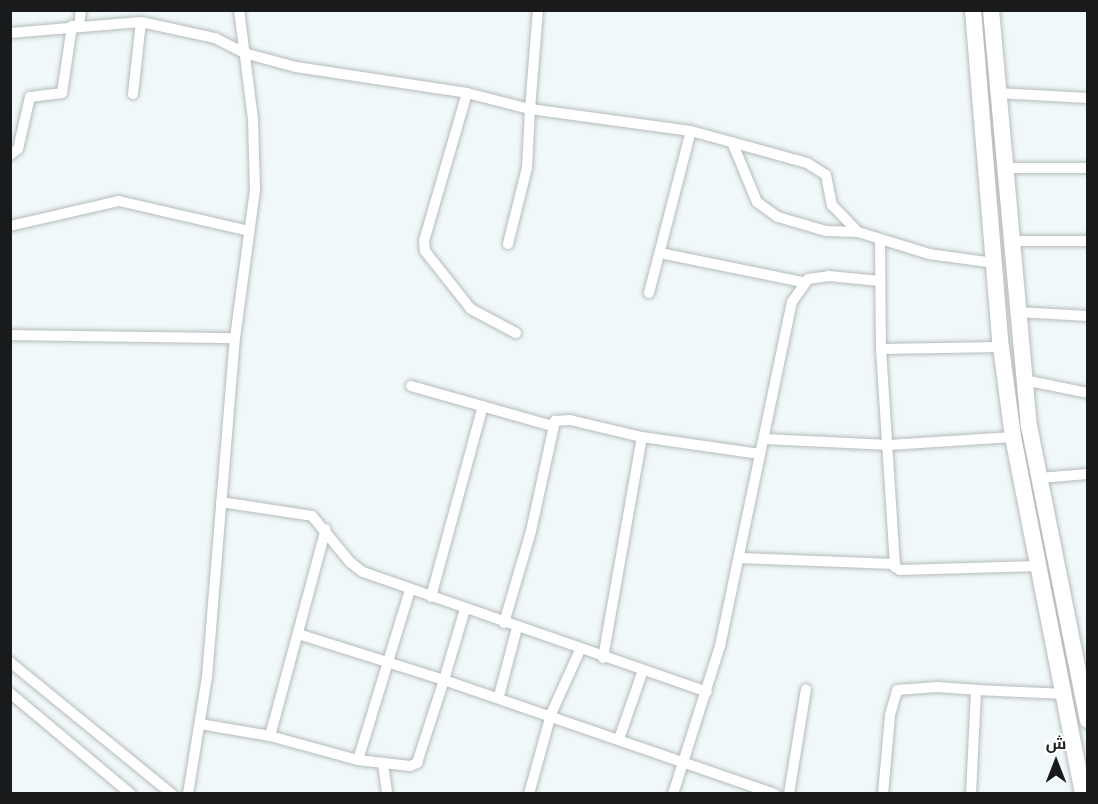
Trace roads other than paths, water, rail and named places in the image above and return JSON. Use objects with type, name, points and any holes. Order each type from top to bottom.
[{"type":"highway","points":[[973,10],[1001,347],[1013,437],[1083,794]]},
{"type":"highway","points":[[991,10],[1024,380],[1039,478],[1084,681],[1088,720]]},
{"type":"street","points":[[10,155],[18,149],[30,97],[62,93],[75,26],[81,10]]},
{"type":"street","points":[[188,794],[200,724],[222,502],[235,338],[255,190],[253,119],[239,10]]},
{"type":"street","points":[[508,244],[527,168],[538,10]]},
{"type":"street","points":[[133,94],[141,22]]},
{"type":"street","points":[[10,33],[141,22],[215,38],[244,53],[307,69],[467,93],[530,109],[691,131],[822,170],[829,182],[832,205],[858,232],[880,242],[929,254],[995,263]]},
{"type":"street","points":[[467,93],[424,241],[425,250],[471,309],[516,333]]},
{"type":"street","points":[[997,93],[1088,98]]},
{"type":"street","points":[[649,293],[691,131]]},
{"type":"street","points":[[732,142],[757,202],[778,217],[826,231],[858,232]]},
{"type":"street","points":[[1004,168],[1088,168]]},
{"type":"street","points":[[10,226],[119,201],[249,231]]},
{"type":"street","points":[[1011,241],[1088,242]]},
{"type":"street","points":[[880,242],[881,349],[889,445],[894,564],[900,570],[1038,566]]},
{"type":"street","points":[[660,253],[803,282],[829,276],[880,281]]},
{"type":"street","points":[[674,794],[706,692],[739,558],[792,302],[803,282]]},
{"type":"street","points":[[1017,312],[1088,316]]},
{"type":"street","points":[[10,336],[235,338]]},
{"type":"street","points":[[881,349],[1001,347]]},
{"type":"street","points":[[1024,380],[1088,393]]},
{"type":"street","points":[[411,386],[552,426]]},
{"type":"street","points":[[431,597],[483,406]]},
{"type":"street","points":[[504,623],[531,531],[552,426],[560,419],[642,438],[760,454]]},
{"type":"street","points":[[764,439],[889,445],[1013,437]]},
{"type":"street","points":[[603,658],[642,438]]},
{"type":"street","points":[[1039,478],[1088,474]]},
{"type":"street","points":[[222,502],[305,514],[326,529],[355,567],[410,590],[580,651],[706,692]]},
{"type":"street","points":[[270,736],[326,529]]},
{"type":"street","points":[[739,558],[894,564]]},
{"type":"street","points":[[358,760],[410,590]]},
{"type":"street","points":[[200,724],[270,736],[358,760],[410,766],[420,760],[465,609]]},
{"type":"street","points":[[499,696],[518,628]]},
{"type":"street","points":[[298,634],[499,696],[774,794]]},
{"type":"street","points":[[529,794],[550,714],[580,651]]},
{"type":"street","points":[[10,662],[172,794]]},
{"type":"street","points":[[619,739],[643,670]]},
{"type":"street","points":[[883,794],[890,715],[897,690],[937,687],[1065,694]]},
{"type":"street","points":[[789,794],[806,689]]},
{"type":"street","points":[[971,794],[976,690]]},
{"type":"street","points":[[10,693],[131,794]]},
{"type":"street","points":[[383,764],[387,794]]}]
